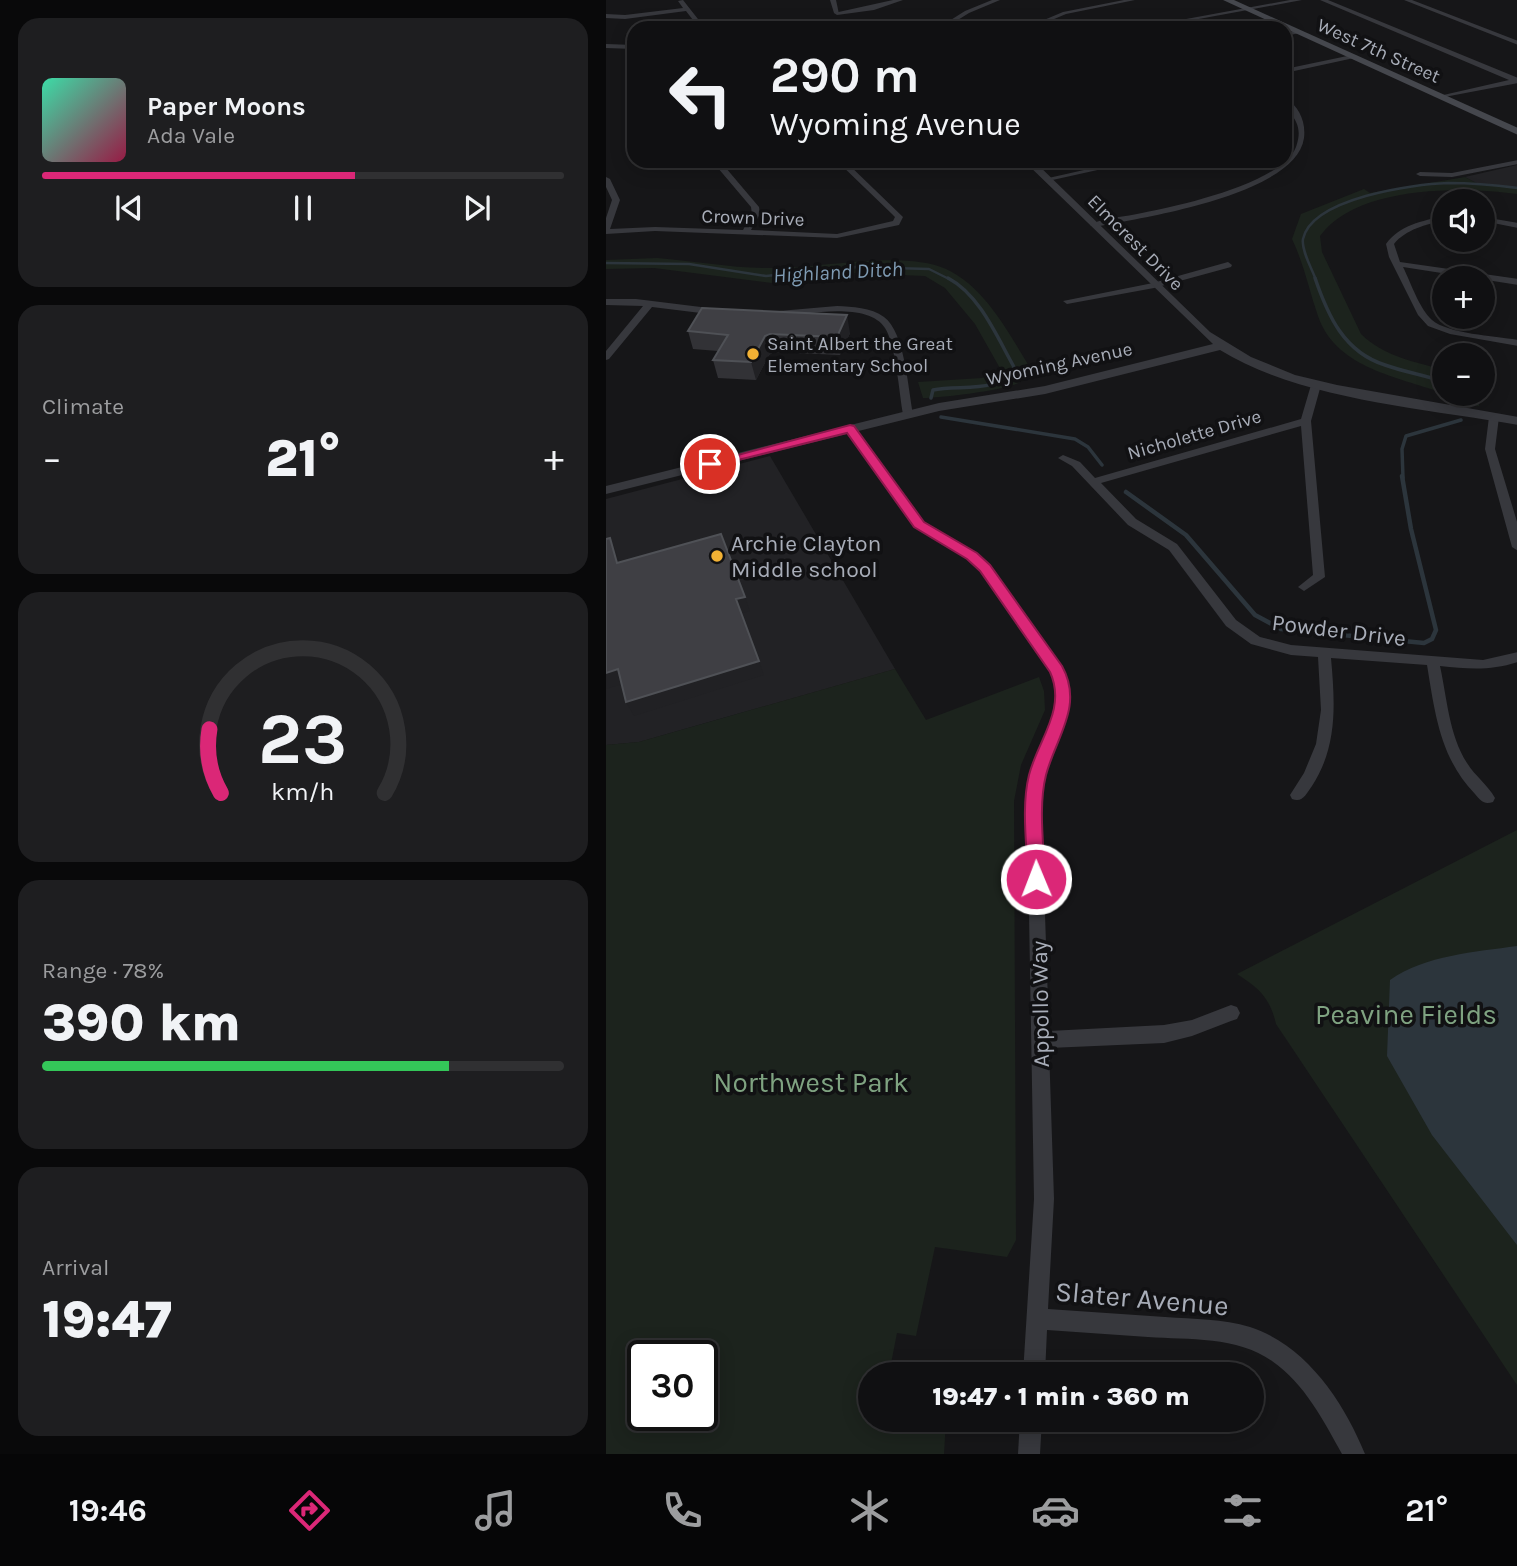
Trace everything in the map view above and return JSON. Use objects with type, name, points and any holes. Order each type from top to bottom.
[{"type":"main road","name":"West 7th Street","points":[[1227,0],[1274,21]]},
{"type":"main road","name":"West 7th Street","points":[[1292,29],[1518,132]]},
{"type":"street","points":[[680,0],[696,21]]},
{"type":"street","points":[[833,0],[837,13],[843,21]]},
{"type":"street","points":[[837,13],[874,8],[901,0]]},
{"type":"street","points":[[952,21],[997,0]]},
{"type":"street","points":[[1045,21],[1065,13],[1132,0]]},
{"type":"street","points":[[1180,21],[1299,0]]},
{"type":"street","points":[[1323,0],[1517,80]]},
{"type":"street","points":[[1407,0],[1518,43]]},
{"type":"street","points":[[606,16],[625,17],[687,9]]},
{"type":"street","points":[[1292,33],[1298,32]]},
{"type":"street","points":[[606,46],[627,47]]},
{"type":"street","points":[[1292,70],[1352,57]]},
{"type":"street","points":[[1441,97],[1517,80]]},
{"type":"street","points":[[1292,110],[1301,122],[1302,139],[1292,156]]},
{"type":"street","points":[[1420,174],[1452,175],[1518,162]]},
{"type":"street","points":[[722,168],[756,210],[745,233]]},
{"type":"street","name":"Crown Drive","points":[[606,231],[655,229],[837,236],[896,223],[899,217],[895,212],[848,168]]},
{"type":"street","name":"Elmcrest Drive","points":[[1036,168],[1154,285],[1220,346]]},
{"type":"street","points":[[1048,179],[1101,168]]},
{"type":"street","points":[[1094,225],[1225,195],[1268,177],[1280,168]]},
{"type":"street","points":[[606,179],[616,200],[606,231]]},
{"type":"street","points":[[1495,221],[1518,226]]},
{"type":"street","points":[[1432,222],[1396,236],[1391,250],[1423,315],[1431,324],[1450,331],[1518,343]]},
{"type":"street","points":[[1067,301],[1154,285],[1228,264]]},
{"type":"street","points":[[1397,264],[1518,282]]},
{"type":"street","points":[[606,302],[723,313]]},
{"type":"street","points":[[606,357],[649,304]]},
{"type":"street","points":[[766,316],[843,309],[864,311],[880,317],[889,326],[908,414]]},
{"type":"street","points":[[1220,346],[1255,365],[1316,385],[1518,421]]},
{"type":"street","name":"Wyoming Avenue","points":[[606,489],[908,414],[1061,386],[1220,346]]},
{"type":"street","points":[[1304,587],[1319,577],[1306,421],[1316,385]]},
{"type":"street","points":[[1494,417],[1490,449],[1514,519],[1518,547]]},
{"type":"street","name":"Nicholette Drive","points":[[1092,482],[1306,421]]},
{"type":"street","name":"Appollo Way","points":[[850,429],[919,524],[972,556],[985,568],[1057,670],[1063,684],[1062,713],[1038,775],[1035,798],[1044,1199],[1035,1362]]},
{"type":"street","name":"Powder Drive","points":[[1063,458],[1076,464],[1132,522],[1173,547],[1231,623],[1243,633],[1274,647],[1483,665],[1518,657]]},
{"type":"street","points":[[1297,795],[1312,775],[1328,734],[1324,653]]},
{"type":"street","points":[[1433,662],[1450,747],[1469,781],[1488,798]]},
{"type":"street","points":[[1041,1040],[1164,1034],[1192,1028],[1231,1013]]},
{"type":"street","name":"Slater Avenue","points":[[1037,1319],[1219,1331],[1250,1338],[1279,1353],[1301,1371],[1323,1398],[1354,1454]]},
{"type":"street","points":[[1029,1454],[1030,1432]]},
{"type":"shaded area","points":[[1517,165],[1517,187],[1478,184],[1465,177]]},
{"type":"shaded area","name":"Archie Clayton Middle school","points":[[770,456],[895,669],[639,742],[606,745],[606,499]]},
{"type":"shaded area","points":[[1518,946],[1517,1245],[1432,1135],[1387,1056],[1390,980],[1435,960]]},
{"type":"green space","points":[[1465,177],[1478,184],[1517,187],[1517,194],[1495,192],[1495,189],[1432,189],[1432,192],[1384,198],[1337,219],[1320,236],[1322,252],[1361,334],[1389,353],[1432,367],[1432,389],[1367,367],[1338,347],[1326,333],[1318,316],[1292,239],[1301,214],[1364,189],[1370,193]]},
{"type":"green space","points":[[657,258],[760,268],[886,260],[928,264],[946,269],[960,277],[984,299],[1004,325],[1029,366],[1028,373],[1022,381],[1004,387],[923,398],[918,382],[982,378],[1001,370],[975,324],[945,288],[925,276],[849,273],[772,283],[654,268],[606,269],[606,260]]},
{"type":"green space","name":"Northwest Park","points":[[895,669],[926,720],[1039,677],[1044,691],[1045,710],[1021,765],[1014,801],[1016,1240],[1007,1257],[935,1247],[916,1336],[897,1333],[891,1362],[858,1362],[858,1432],[945,1432],[944,1454],[606,1454],[606,745],[639,742]]},
{"type":"green space","name":"Peavine Fields","points":[[1517,830],[1517,1385],[1276,1024],[1267,1000],[1252,984],[1237,974]]},
{"type":"building","points":[[702,308],[847,315],[837,337],[765,336],[751,362],[713,360],[728,335],[688,331]]},
{"type":"building","name":"Archie Clayton Middle school","points":[[721,534],[745,597],[736,599],[759,661],[626,702],[618,669],[606,673],[606,539],[610,538],[617,563]]},
{"type":"waterway","name":"Highland Ditch","points":[[1316,280],[1305,254],[1303,239],[1310,225],[1325,213],[1344,204],[1389,190],[1432,184],[1465,183],[1518,188]]},
{"type":"waterway","name":"Highland Ditch","points":[[606,263],[689,264],[766,276],[855,267],[929,269],[951,280]]},
{"type":"waterway","name":"Highland Ditch","points":[[931,398],[933,390],[978,387],[999,382],[1014,367],[978,306],[959,285],[948,278]]},
{"type":"waterway","name":"Highland Ditch","points":[[1315,278],[1332,319],[1348,342],[1371,359],[1432,379]]},
{"type":"waterway","name":"Highland Ditch","points":[[941,417],[1075,439],[1088,447],[1102,465]]},
{"type":"waterway","name":"Highland Ditch","points":[[1403,478],[1402,449],[1406,436],[1461,420]]},
{"type":"waterway","name":"Highland Ditch","points":[[1126,492],[1186,535],[1255,615],[1281,629],[1424,643],[1432,639],[1436,630],[1411,529],[1402,476]]},
{"type":"place","name":"Saint Albert the Great Elementary School","points":[[753,354]]},
{"type":"place","name":"Archie Clayton Middle school","points":[[717,556]]},
{"type":"route","points":[[710,464],[850,429],[909,514],[933,534],[972,556],[985,568],[1057,670],[1063,684],[1065,697],[1062,713],[1038,775],[1035,798],[1036,879]]}]
